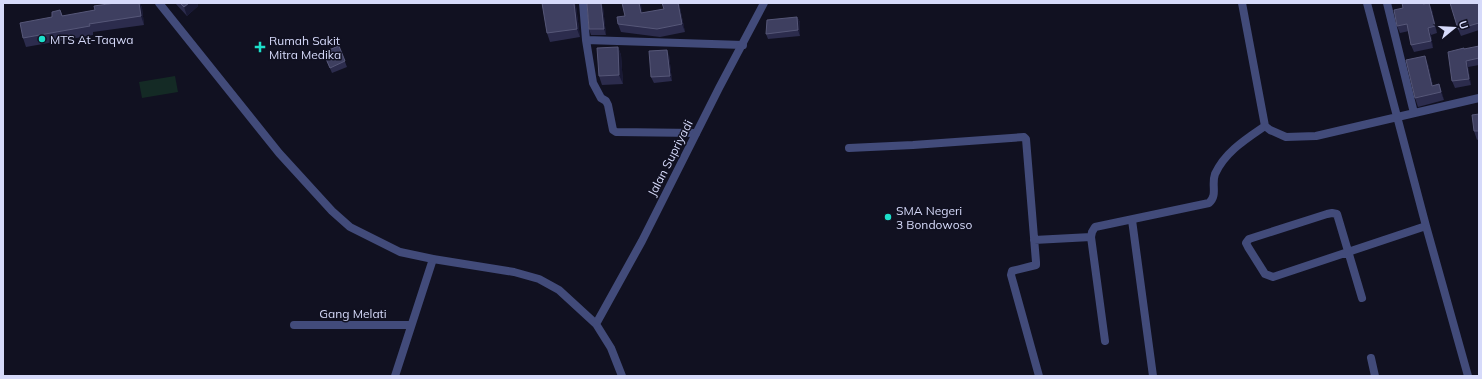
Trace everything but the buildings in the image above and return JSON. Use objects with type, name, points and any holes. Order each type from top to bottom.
[{"type":"street","points":[[159,3],[279,153],[332,211],[350,227],[400,252],[514,272],[539,279],[559,290],[596,324],[611,348],[622,376]]},
{"type":"street","points":[[583,3],[586,40],[593,83],[601,98],[607,103],[612,128],[614,131],[696,133]]},
{"type":"street","name":"Jalan Supriyadi","points":[[596,324],[642,241],[719,88],[764,3]]},
{"type":"street","points":[[1242,3],[1265,126],[1270,130],[1286,137],[1316,136],[1479,98]]},
{"type":"street","points":[[1367,3],[1426,226],[1468,376]]},
{"type":"street","points":[[1387,3],[1414,113]]},
{"type":"street","points":[[586,40],[743,45]]},
{"type":"street","points":[[1105,341],[1091,237],[1095,227],[1209,203],[1215,194],[1213,187],[1216,174],[1224,160],[1237,145],[1265,126]]},
{"type":"street","points":[[848,148],[1024,137],[1026,139],[1036,265],[1016,269],[1012,271],[1011,275],[1039,376]]},
{"type":"street","points":[[1362,298],[1348,252],[1337,214],[1332,213],[1249,239],[1246,243],[1262,270],[1266,274],[1273,277],[1348,252],[1426,226]]},
{"type":"street","points":[[1132,220],[1153,376]]},
{"type":"street","points":[[1034,240],[1091,237]]},
{"type":"street","points":[[395,376],[433,259]]},
{"type":"street","name":"Gang Melati","points":[[294,325],[411,325]]},
{"type":"street","points":[[1371,358],[1375,376]]},
{"type":"green space","points":[[175,76],[178,92],[142,98],[139,82]]},
{"type":"place","name":"MTS At-Taqwa","points":[[42,39]]},
{"type":"place","name":"Rumah Sakit Mitra Medika","points":[[260,47]]},
{"type":"place","name":"SMA Negeri 3 Bondowoso","points":[[888,217]]}]
